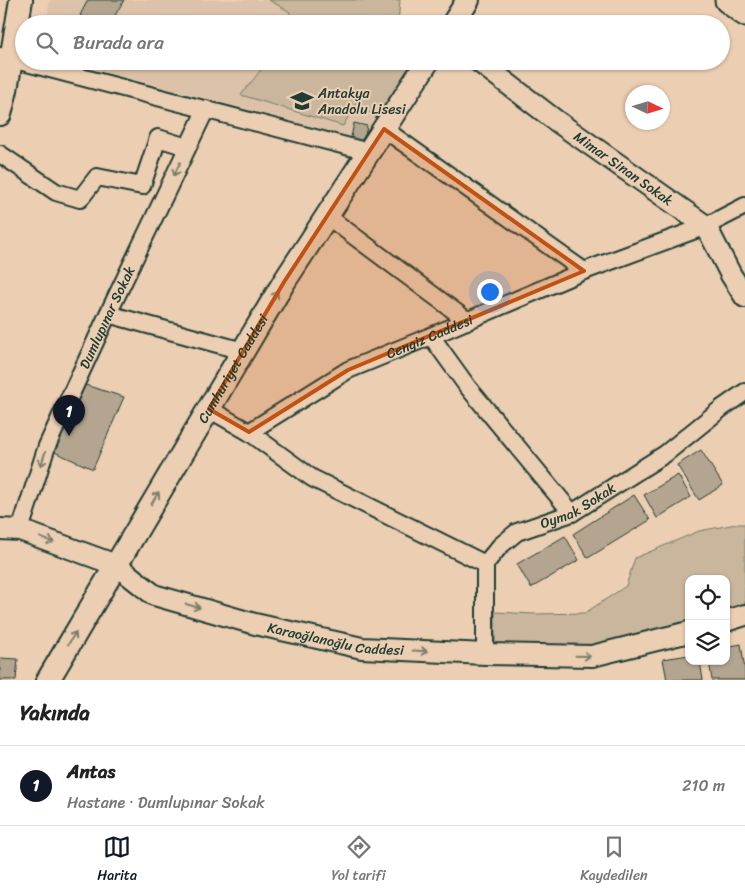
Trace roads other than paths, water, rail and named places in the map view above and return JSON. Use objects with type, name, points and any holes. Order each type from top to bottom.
[{"type":"main road","points":[[17,15],[21,0]]},
{"type":"main road","points":[[459,15],[468,0]]},
{"type":"main road","points":[[728,0],[745,13]]},
{"type":"main road","points":[[0,114],[6,57],[15,23]]},
{"type":"main road","name":"Cumhuriyet Caddesi","points":[[48,680],[284,282],[422,70]]},
{"type":"street","points":[[56,70],[369,152]]},
{"type":"street","name":"Mimar Sinan Sokak","points":[[490,70],[554,120],[706,226],[745,298]]},
{"type":"street","name":"Dumlupınar Sokak","points":[[20,530],[47,446],[206,109]]},
{"type":"street","points":[[384,128],[584,271]]},
{"type":"street","points":[[0,154],[56,192],[80,199],[98,177],[142,186],[158,138],[187,147]]},
{"type":"street","name":"Cengiz Caddesi","points":[[249,432],[348,370],[584,271],[706,226],[745,206]]},
{"type":"street","points":[[327,216],[468,320]]},
{"type":"street","points":[[108,314],[243,351]]},
{"type":"street","points":[[431,336],[467,386],[572,513]]},
{"type":"street","name":"Oymak Sokak","points":[[485,564],[500,546],[517,532],[572,513],[665,454],[745,392]]},
{"type":"street","points":[[209,409],[249,432],[312,478],[485,564],[485,654]]},
{"type":"street","name":"Karaoğlanoğlu Caddesi","points":[[0,529],[20,530],[116,565],[154,595],[255,624],[362,648],[485,654],[592,656],[685,633]]},
{"type":"street","points":[[729,620],[745,615]]},
{"type":"place","name":"Antakya Anadolu Lisesi","points":[[302,101]]},
{"type":"place","name":"Antas","points":[[69,436]]}]
